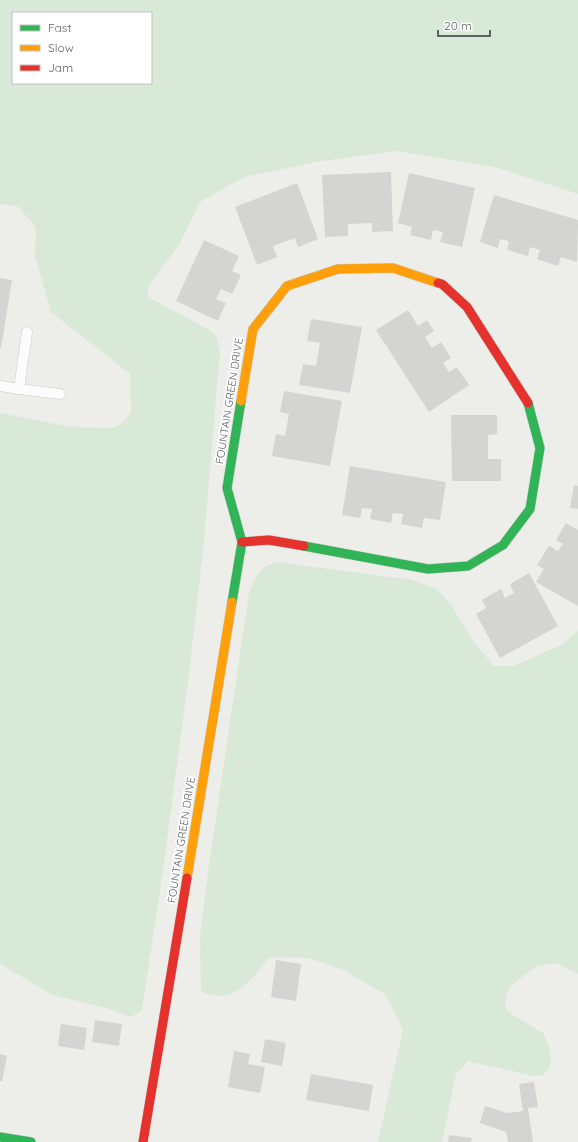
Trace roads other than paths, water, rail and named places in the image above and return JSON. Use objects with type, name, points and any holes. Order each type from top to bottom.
[{"type":"street","name":"FOUNTAIN GREEN DRIVE","points":[[144,1142],[242,542],[227,488],[253,329],[287,286],[338,269],[393,268],[442,284],[467,307],[529,405],[540,448],[530,508],[503,545],[468,566],[428,568],[269,540],[242,542]]},
{"type":"street","points":[[0,1137],[31,1142]]},
{"type":"lane","points":[[19,389],[27,332]]},
{"type":"lane","points":[[0,386],[60,394]]}]
